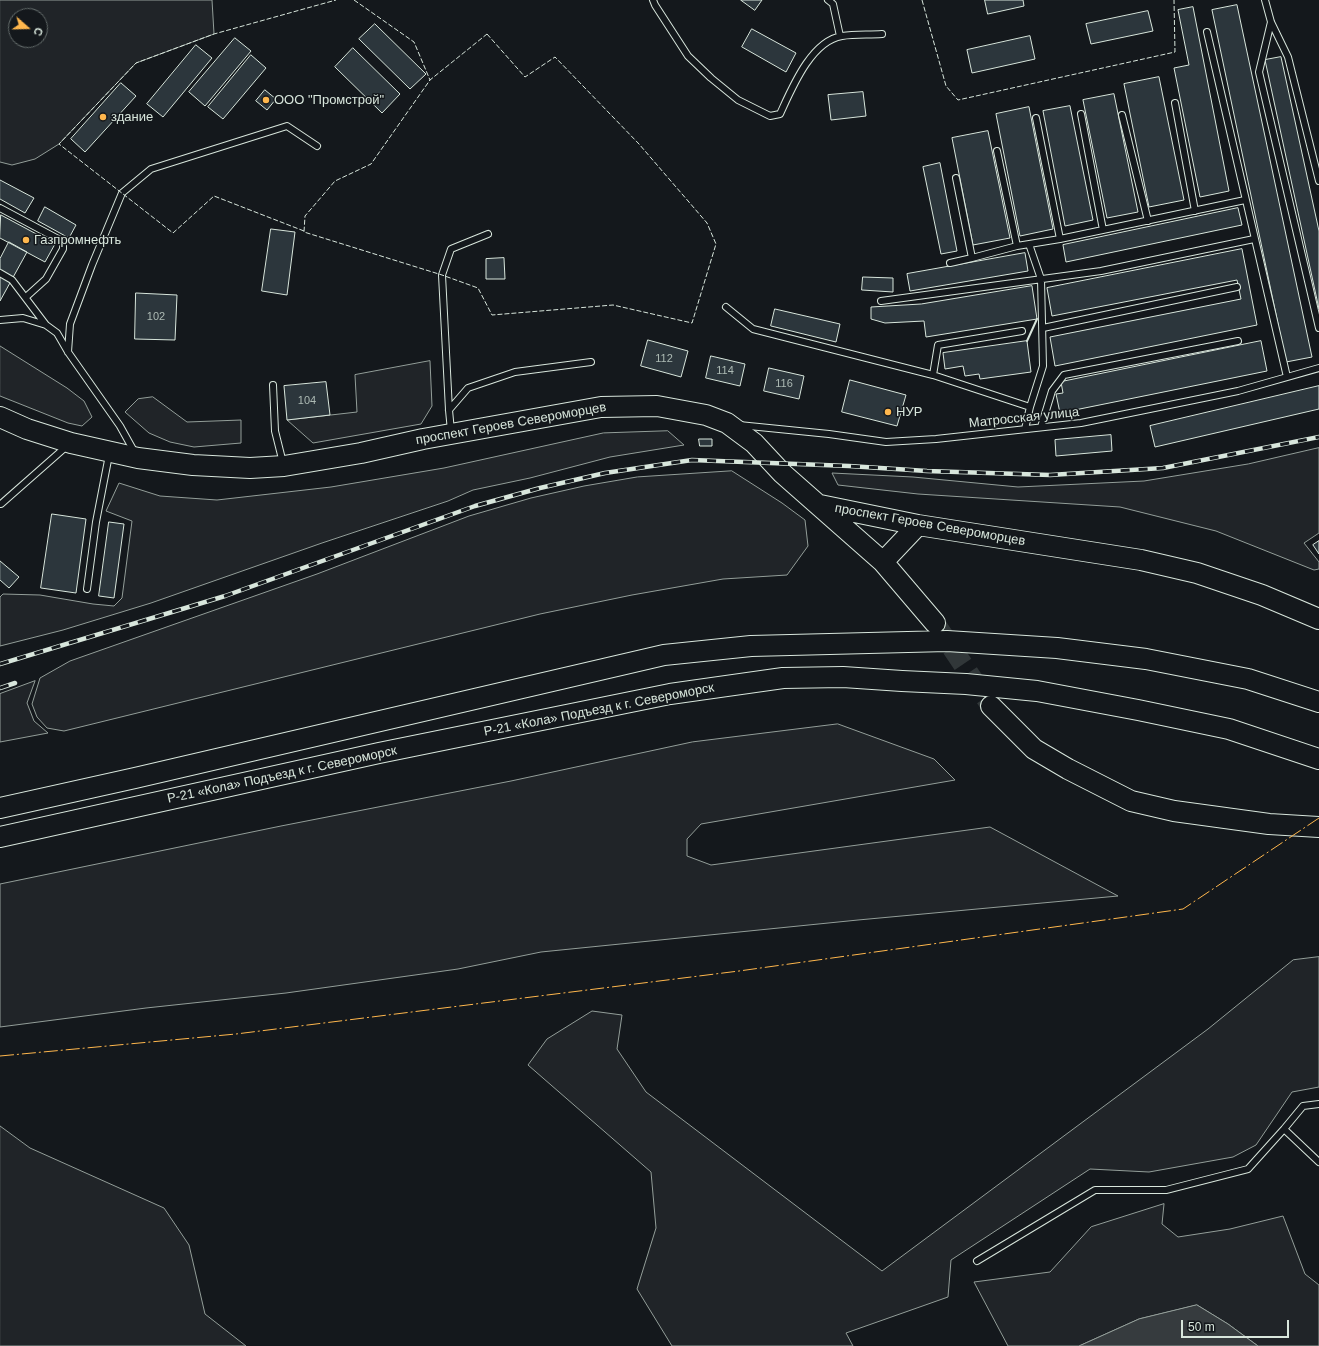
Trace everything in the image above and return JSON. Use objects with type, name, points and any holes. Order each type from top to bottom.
[{"type":"main road","name":"проспект Героев Североморцев","points":[[0,417],[71,443],[138,458],[250,468],[284,466],[361,453],[452,434],[601,407],[657,406],[706,415],[727,423],[754,442],[782,473],[819,505],[918,525],[1141,560],[1197,573],[1262,595],[1318,618]]},
{"type":"main road","points":[[819,505],[883,562],[935,623]]},
{"type":"main road","points":[[883,562],[918,525]]},
{"type":"main road","points":[[0,808],[664,655],[751,646],[947,641],[1057,648],[1146,659],[1248,678],[1319,702]]},
{"type":"main road","name":"Р-21 «Кола» Подъезд к г. Североморск","points":[[0,836],[379,754],[663,695],[783,678],[843,677],[966,684],[1037,691],[1229,729],[1319,759]]},
{"type":"main road","points":[[991,706],[1034,749],[1068,769],[1131,801],[1174,811],[1269,824],[1319,827]]},
{"type":"lane","points":[[653,0],[659,12],[688,56],[711,78],[738,100],[770,116],[780,114],[790,91],[805,66],[821,46],[840,36],[882,34]]},
{"type":"lane","points":[[828,0],[833,4],[840,36]]},
{"type":"lane","points":[[1265,0],[1271,22],[1288,56],[1319,181]]},
{"type":"lane","points":[[1271,22],[1259,72],[1319,328]]},
{"type":"lane","points":[[1207,32],[1286,377]]},
{"type":"lane","points":[[1175,103],[1196,211]]},
{"type":"lane","points":[[1081,114],[1103,230]]},
{"type":"lane","points":[[1122,115],[1148,221]]},
{"type":"lane","points":[[1036,118],[1060,239]]},
{"type":"lane","points":[[68,352],[70,324],[92,265],[122,193],[151,169],[287,126],[317,146]]},
{"type":"lane","points":[[997,151],[1017,246]]},
{"type":"lane","points":[[956,178],[972,258]]},
{"type":"lane","points":[[950,263],[1017,246],[1060,239],[1245,200]]},
{"type":"lane","points":[[0,208],[62,240],[63,243],[63,249],[46,279],[26,297]]},
{"type":"lane","points":[[452,434],[449,410],[442,274],[451,249],[488,234]]},
{"type":"lane","points":[[881,301],[1101,271],[1254,239]]},
{"type":"lane","points":[[1025,429],[1030,407],[1043,366],[1042,279],[1029,244]]},
{"type":"lane","points":[[0,273],[12,280],[46,325],[57,333],[68,352],[120,426],[138,458]]},
{"type":"lane","points":[[1042,328],[1237,287]]},
{"type":"lane","points":[[726,307],[753,329],[933,375],[1030,407]]},
{"type":"lane","points":[[0,320],[23,318],[46,325]]},
{"type":"lane","points":[[933,375],[938,345],[1022,331]]},
{"type":"lane","points":[[1042,427],[1052,391],[1064,375],[1238,341]]},
{"type":"lane","points":[[449,410],[468,388],[515,372],[591,362]]},
{"type":"lane","name":"Матросская улица","points":[[727,423],[886,442],[936,439],[1081,423],[1238,390],[1319,368]]},
{"type":"lane","points":[[273,385],[275,431],[284,466]]},
{"type":"lane","points":[[0,504],[71,443]]},
{"type":"lane","points":[[87,589],[96,522],[109,451]]},
{"type":"lane","points":[[977,1261],[1095,1190],[1166,1190],[1248,1170],[1302,1106],[1319,1104]]},
{"type":"lane","points":[[1284,1129],[1319,1162]]},
{"type":"shaded area","points":[[0,0],[212,0],[214,34],[136,63],[59,144],[35,159],[12,165],[0,162]]},
{"type":"shaded area","points":[[0,346],[67,388],[84,401],[92,417],[82,426],[68,423],[0,396]]},
{"type":"shaded area","points":[[430,361],[432,406],[421,424],[313,443],[287,420],[357,412],[355,375]]},
{"type":"shaded area","points":[[153,397],[187,422],[241,420],[241,443],[194,447],[170,442],[149,433],[125,412],[138,399]]},
{"type":"shaded area","points":[[668,431],[684,445],[610,457],[530,478],[473,490],[448,501],[322,543],[151,603],[63,630],[0,646],[0,597],[3,594],[40,595],[114,606],[122,598],[132,521],[106,511],[119,483],[160,496],[217,500],[331,487],[444,468],[603,433]]},
{"type":"shaded area","points":[[1319,448],[1319,533],[1304,543],[1319,562],[1319,569],[1314,570],[1216,531],[1120,507],[918,494],[838,485],[832,473],[913,477],[1018,487],[1144,481],[1248,464]]},
{"type":"shaded area","points":[[732,471],[782,503],[805,520],[808,546],[787,575],[723,579],[632,595],[540,614],[64,731],[47,728],[37,717],[32,704],[40,678],[70,661],[317,574],[469,516],[531,498],[584,486],[637,477]]},
{"type":"shaded area","points":[[35,681],[27,703],[34,721],[48,733],[0,742],[0,694]]},
{"type":"shaded area","points":[[838,724],[934,759],[955,780],[701,824],[687,839],[687,856],[711,865],[990,827],[1118,896],[858,920],[541,952],[458,969],[286,993],[146,1008],[0,1027],[0,884],[281,826],[511,781],[692,742]]},
{"type":"shaded area","points":[[1319,957],[1319,1087],[1292,1092],[1256,1145],[1233,1157],[1149,1172],[1090,1169],[951,1260],[948,1297],[846,1333],[853,1346],[672,1346],[637,1289],[656,1228],[651,1172],[528,1065],[547,1039],[592,1011],[622,1015],[617,1049],[646,1092],[882,1271],[1208,1029],[1293,960]]},
{"type":"shaded area","points":[[0,1126],[30,1148],[164,1208],[189,1245],[205,1314],[246,1346],[0,1346]]},
{"type":"shaded area","points":[[1164,1204],[1162,1224],[1178,1237],[1230,1229],[1283,1216],[1305,1274],[1319,1285],[1319,1346],[1258,1346],[1228,1324],[1197,1305],[1139,1319],[1079,1346],[1008,1346],[974,1282],[1050,1272],[1091,1227]]},
{"type":"shaded area","points":[[1197,1305],[1228,1324],[1258,1346],[1079,1346],[1139,1319]]},
{"type":"building","points":[[741,0],[762,0],[755,10]]},
{"type":"building","points":[[985,0],[1023,0],[1024,6],[988,14]]},
{"type":"building","points":[[1237,5],[1312,357],[1286,362],[1212,10]]},
{"type":"building","points":[[1193,7],[1229,191],[1200,197],[1174,68],[1189,65],[1178,10]]},
{"type":"building","points":[[1148,11],[1153,31],[1091,44],[1086,24]]},
{"type":"building","points":[[375,24],[426,74],[410,89],[359,39]]},
{"type":"building","points":[[752,29],[796,53],[786,72],[742,47]]},
{"type":"building","points":[[1030,36],[1035,59],[972,73],[967,50]]},
{"type":"building","points":[[235,38],[251,51],[205,106],[189,92]]},
{"type":"building","points":[[196,45],[212,58],[163,117],[147,104]]},
{"type":"building","points":[[353,48],[400,94],[382,113],[335,67]]},
{"type":"building","points":[[251,55],[266,68],[223,119],[208,107]]},
{"type":"building","points":[[1281,57],[1319,231],[1319,309],[1265,60]]},
{"type":"building","points":[[1159,77],[1184,200],[1149,207],[1124,84]]},
{"type":"building","name":"здание","points":[[121,83],[136,96],[85,152],[71,139]]},
{"type":"building","name":"ООО \"Промстрой\"","points":[[265,90],[276,99],[267,110],[256,101]]},
{"type":"building","points":[[863,92],[866,116],[831,120],[828,95]]},
{"type":"building","points":[[1114,94],[1138,212],[1107,218],[1083,100]]},
{"type":"building","points":[[1070,106],[1093,220],[1065,226],[1043,111]]},
{"type":"building","points":[[1029,107],[1053,229],[1020,236],[996,114]]},
{"type":"building","points":[[988,131],[1010,238],[973,245],[952,138]]},
{"type":"building","points":[[940,163],[957,251],[941,254],[923,167]]},
{"type":"building","points":[[0,180],[34,198],[25,213],[0,199]]},
{"type":"building","points":[[45,207],[76,225],[69,238],[38,221]]},
{"type":"building","points":[[1238,208],[1242,225],[1066,262],[1063,245]]},
{"type":"building","name":"Газпромнефть","points":[[1,215],[55,244],[45,262],[0,238]]},
{"type":"building","points":[[271,229],[295,232],[287,295],[262,291]]},
{"type":"building","points":[[9,242],[27,252],[0,301],[0,259]]},
{"type":"building","points":[[1242,249],[1257,325],[1055,366],[1050,337],[1241,299],[1237,280],[1052,316],[1047,288]]},
{"type":"building","points":[[1025,253],[1028,271],[910,291],[907,274]]},
{"type":"building","points":[[504,258],[505,279],[486,279],[486,259]]},
{"type":"building","points":[[863,277],[893,278],[893,292],[862,290]]},
{"type":"building","points":[[1032,286],[1037,319],[926,337],[924,321],[885,323],[871,319],[871,307],[921,304]]},
{"type":"building","points":[[136,293],[177,295],[175,340],[135,339]]},
{"type":"building","points":[[775,309],[840,324],[836,342],[771,326]]},
{"type":"building","points":[[648,340],[688,351],[681,377],[641,366]]},
{"type":"building","points":[[1027,341],[1031,372],[980,379],[979,374],[965,376],[963,366],[945,369],[943,353]]},
{"type":"building","points":[[1261,341],[1267,371],[1060,413],[1056,394],[1063,393],[1061,382]]},
{"type":"building","points":[[711,356],[745,364],[740,386],[706,378]]},
{"type":"building","points":[[769,368],[804,376],[799,399],[764,391]]},
{"type":"building","points":[[850,380],[906,395],[897,426],[842,412]]},
{"type":"building","points":[[326,382],[330,415],[287,420],[284,386]]},
{"type":"building","points":[[1319,386],[1319,409],[1155,447],[1150,426]]},
{"type":"building","points":[[1111,435],[1112,451],[1056,456],[1055,440]]},
{"type":"building","points":[[699,439],[712,439],[712,446],[700,446]]},
{"type":"building","points":[[52,514],[86,519],[76,593],[41,588]]},
{"type":"building","points":[[109,522],[124,524],[114,598],[99,596]]},
{"type":"building","points":[[1319,541],[1319,554],[1313,545]]},
{"type":"building","points":[[0,561],[19,577],[9,588],[0,580]]},
{"type":"tunnel","points":[[935,623],[991,706]]},
{"type":"railway","points":[[0,664],[225,596],[475,506],[540,488],[605,473],[692,460],[1050,475],[1163,468],[1319,437]]},
{"type":"railway","points":[[0,688],[15,683]]},
{"type":"fence","points":[[304,231],[214,196],[173,233],[59,144],[136,63],[214,34],[336,0]]},
{"type":"fence","points":[[354,0],[414,42],[430,80],[429,81]]},
{"type":"fence","points":[[922,0],[946,86],[958,100],[1175,52],[1174,0]]},
{"type":"fence","points":[[487,34],[525,77],[555,57],[639,144],[707,223],[716,244],[692,323],[613,305],[492,315],[478,288],[442,275],[304,232],[305,216],[335,181],[371,164],[430,80],[487,34]]},
{"type":"wall","points":[[1027,341],[1037,319]]},
{"type":"power","points":[[0,1056],[236,1034],[739,971],[1183,909],[1319,818]]},
{"type":"place","name":"ООО \"Промстрой\"","points":[[266,100]]},
{"type":"place","name":"здание","points":[[103,117]]},
{"type":"place","name":"Газпромнефть","points":[[26,240]]},
{"type":"place","name":"НУР","points":[[888,412]]}]
